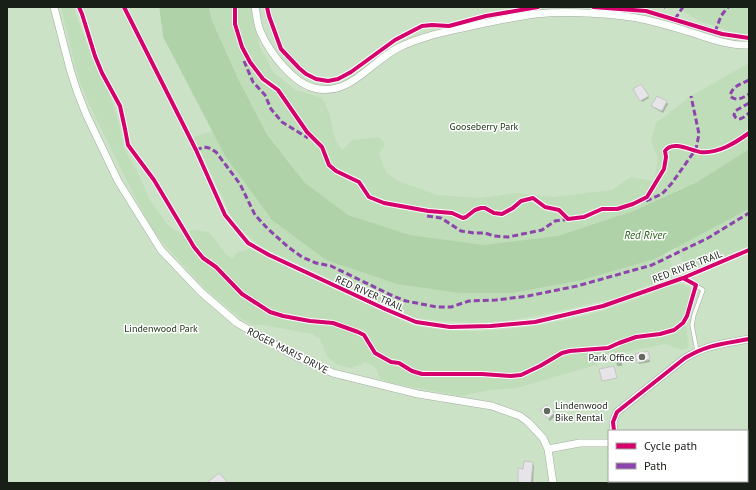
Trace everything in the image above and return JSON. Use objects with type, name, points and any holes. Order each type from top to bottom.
[{"type":"street","name":"ROGER MARIS DRIVE","points":[[54,7],[77,91],[86,114],[118,181],[161,250],[201,292],[237,323],[306,361],[333,373],[418,394],[492,406],[520,416],[543,438],[548,449],[553,483]]},
{"type":"street","points":[[255,7],[260,32],[271,52],[291,74],[303,84],[314,88],[328,89],[342,87],[356,79],[381,59],[398,48],[416,41],[472,26],[537,14],[579,13],[645,20],[672,26],[720,42],[740,46],[749,45]]},
{"type":"street","points":[[614,430],[613,422],[617,412],[685,358],[697,351],[714,345],[749,339]]},
{"type":"street","points":[[548,449],[580,443],[608,443]]},
{"type":"lane","points":[[683,278],[703,290],[692,325],[697,351]]},
{"type":"green space","name":"Lindenwood Park","points":[[7,7],[159,7],[163,37],[225,156],[655,259],[749,209],[749,483],[7,483]]},
{"type":"green space","name":"Gooseberry Park","points":[[209,7],[749,7],[749,149],[697,182],[410,235]]},
{"type":"shaded area","points":[[61,7],[73,7],[96,68],[110,95],[120,127],[124,149],[138,173],[150,200],[168,225],[181,234],[192,230],[208,232],[225,253],[232,259],[237,253],[248,249],[409,324],[438,329],[486,331],[535,326],[612,308],[670,286],[681,284],[690,288],[692,294],[682,320],[687,328],[688,348],[682,350],[666,344],[625,352],[596,365],[517,388],[491,390],[460,396],[391,383],[380,378],[375,367],[365,362],[352,368],[337,365],[327,356],[320,339],[312,334],[263,325],[252,325],[234,313],[205,289],[156,235],[138,203],[90,106],[78,77]]},
{"type":"shaded area","points":[[209,7],[253,7],[259,45],[273,72],[296,90],[322,98],[329,112],[335,139],[342,150],[352,140],[379,137],[385,144],[379,154],[386,172],[396,180],[437,195],[481,198],[515,193],[553,197],[612,190],[631,177],[654,181],[658,158],[651,141],[656,123],[691,96],[749,63],[749,149],[697,182],[635,210],[557,236],[483,245],[410,235],[348,215],[305,183],[267,134],[237,76],[212,20]]},
{"type":"shaded area","points":[[644,7],[749,7],[749,34],[739,34],[699,21],[680,9]]},
{"type":"shaded area","points":[[212,131],[225,156],[272,220],[326,260],[397,284],[582,280],[655,259],[664,254],[671,263],[675,275],[615,298],[536,316],[504,321],[473,323],[417,318],[385,305],[260,246],[239,228],[231,216],[194,137]]},
{"type":"shaded area","points":[[749,209],[749,246],[691,270],[687,270],[675,248]]},
{"type":"water","name":"Red River","points":[[159,7],[209,7],[212,20],[237,76],[267,134],[305,183],[348,215],[410,235],[483,245],[557,236],[635,210],[697,182],[749,149],[749,209],[655,259],[582,280],[512,293],[460,293],[397,284],[326,260],[272,220],[225,156],[163,37]]},
{"type":"building","points":[[641,84],[649,96],[640,101],[633,89]]},
{"type":"building","points":[[657,96],[667,101],[662,111],[651,106]]},
{"type":"building","name":"Park Office","points":[[648,351],[650,359],[637,363],[635,354]]},
{"type":"building","points":[[614,366],[617,378],[602,381],[599,369]]},
{"type":"building","name":"Lindenwood Bike Rental","points":[[547,405],[554,413],[548,419],[540,410]]},
{"type":"building","points":[[524,461],[533,462],[531,483],[518,483],[518,468],[523,469]]},
{"type":"building","points":[[219,473],[228,483],[207,483]]},
{"type":"marked path","points":[[675,19],[683,7]]},
{"type":"marked path","points":[[715,32],[721,16],[728,7]]},
{"type":"marked path","points":[[244,61],[253,82],[265,95],[271,109],[282,122],[308,138]]},
{"type":"marked path","points":[[749,80],[735,88],[730,96],[737,99],[749,94]]},
{"type":"marked path","points":[[646,201],[662,194],[672,183],[696,149],[699,134],[691,96]]},
{"type":"marked path","points":[[749,103],[735,111],[734,115],[737,119],[739,119],[743,118],[749,113]]},
{"type":"marked path","points":[[196,150],[204,147],[216,152],[240,184],[255,215],[288,247],[302,257],[316,263],[331,266],[406,301],[437,307],[451,307],[469,301],[496,300],[528,296],[577,286],[652,265],[708,238],[749,213]]},
{"type":"marked path","points":[[427,216],[441,218],[461,231],[508,237],[542,230],[555,221],[569,219]]},
{"type":"cycle path","name":"RED RIVER TRAIL","points":[[79,7],[102,73],[120,106],[128,145],[154,180],[194,247],[203,258],[216,267],[242,294],[270,312],[310,321],[333,323],[358,332],[364,335],[375,353],[391,362],[399,363],[412,371],[422,374],[482,374],[511,376],[521,375],[562,353],[608,348],[636,337],[660,334],[674,330],[683,323],[687,316],[696,285],[683,278]]},
{"type":"cycle path","name":"RED RIVER TRAIL","points":[[124,7],[196,150],[225,215],[248,243],[269,255],[416,322],[450,327],[491,326],[535,322],[603,306],[683,278],[749,250]]},
{"type":"cycle path","points":[[235,7],[235,24],[242,47],[250,62],[263,79],[278,90],[307,132],[322,147],[329,165],[336,171],[359,182],[369,197],[384,203],[428,211],[452,213],[463,218],[481,208],[485,208],[494,213],[502,214],[513,208],[521,201],[533,198],[545,207],[559,210],[568,219],[584,217],[602,209],[617,209],[633,204],[647,197],[664,169],[666,157],[665,151],[668,148],[677,146],[700,152],[720,150],[749,133]]},
{"type":"cycle path","points":[[267,7],[281,49],[306,74],[316,79],[328,81],[338,79],[351,72],[395,40],[422,26],[449,26],[486,16],[538,7]]},
{"type":"cycle path","points":[[593,7],[646,11],[722,34],[749,38]]},
{"type":"cycle path","points":[[614,430],[613,422],[617,412],[685,358],[709,347],[749,339]]},
{"type":"place","name":"Park Office","points":[[642,357]]},
{"type":"place","name":"Lindenwood Bike Rental","points":[[547,411]]}]
